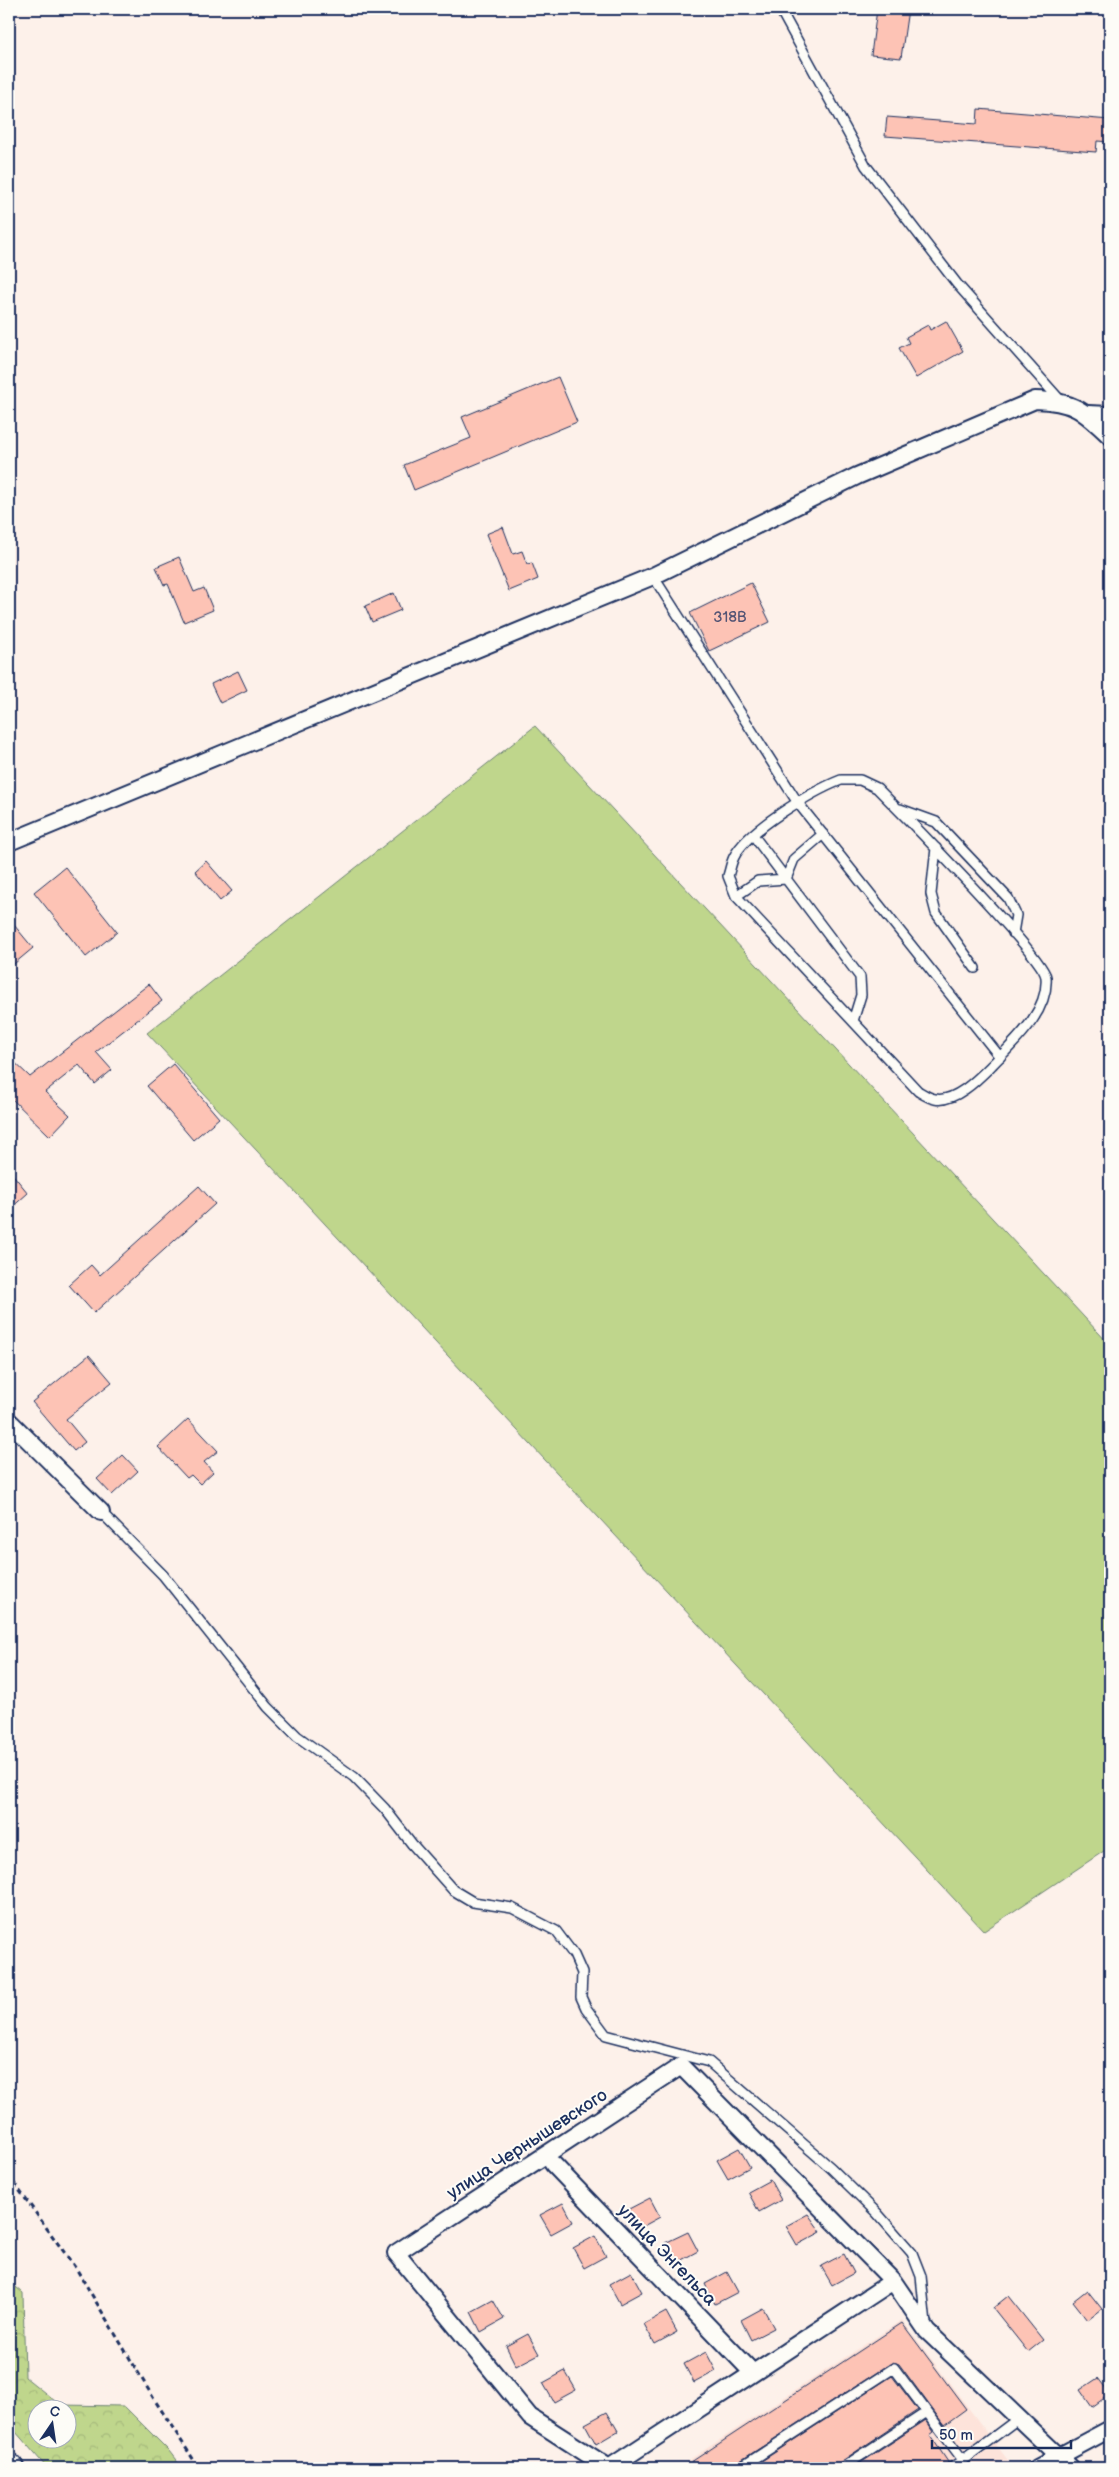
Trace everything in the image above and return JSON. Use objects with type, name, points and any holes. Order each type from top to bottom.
[{"type":"street","points":[[9,842],[653,576],[857,476],[1034,400],[1060,400],[1088,414],[1110,436]]},
{"type":"street","points":[[1088,414],[1110,415]]},
{"type":"street","points":[[9,1421],[101,1512]]},
{"type":"street","name":"улица Чернышевского","points":[[894,2281],[609,2468],[530,2417],[396,2253],[681,2066],[894,2281],[927,2331]]},
{"type":"street","name":"улица Энгельса","points":[[553,2164],[753,2373]]},
{"type":"street","points":[[927,2331],[1071,2468]]},
{"type":"street","points":[[1037,2468],[1110,2429]]},
{"type":"lane","points":[[780,9],[866,166],[957,284],[1060,400]]},
{"type":"lane","points":[[653,576],[798,803],[1000,1057]]},
{"type":"lane","points":[[841,780],[860,780],[877,788],[898,808],[1035,957],[1046,976],[1044,996],[1037,1015],[1000,1057],[960,1094],[936,1099],[918,1091],[736,896],[728,876],[734,856],[753,835],[798,803],[841,780]]},
{"type":"lane","points":[[898,808],[936,822],[1008,898],[1016,916],[1013,933]]},
{"type":"lane","points":[[786,878],[794,859],[823,834]]},
{"type":"lane","points":[[753,835],[860,977],[860,996],[853,1021]]},
{"type":"lane","points":[[936,848],[931,894],[936,913],[975,968]]},
{"type":"lane","points":[[736,896],[758,881],[786,878]]},
{"type":"lane","points":[[101,1512],[163,1575],[268,1706],[297,1736],[354,1777],[385,1808],[412,1844],[453,1890],[473,1902],[512,1908],[556,1931],[574,1955],[582,1973],[581,1997],[586,2008],[606,2035],[709,2062],[831,2168],[877,2213],[912,2253],[921,2276],[927,2331]]},
{"type":"lane","points":[[740,2468],[894,2368],[963,2460]]},
{"type":"lane","points":[[842,2468],[927,2412]]},
{"type":"lane","points":[[951,2468],[1019,2418]]},
{"type":"path","points":[[9,2176],[77,2270],[154,2399],[199,2468]]},
{"type":"shaded area","points":[[902,2320],[1013,2467],[677,2468]]},
{"type":"green space","points":[[535,726],[1110,1345],[1110,1847],[984,1931],[147,1033]]},
{"type":"green space","points":[[9,2281],[23,2293],[25,2377],[54,2400],[28,2400],[28,2446],[9,2424]]},
{"type":"green space","points":[[78,2405],[124,2406],[169,2451],[182,2468],[47,2468],[31,2450],[78,2450]]},
{"type":"building","points":[[877,9],[908,9],[901,58],[871,55]]},
{"type":"building","points":[[978,109],[1110,120],[1110,142],[1097,141],[1096,152],[885,136],[887,117],[977,124]]},
{"type":"building","points":[[946,321],[963,351],[916,378],[899,348],[909,343],[906,337],[928,325],[930,330]]},
{"type":"building","points":[[558,377],[577,422],[414,490],[404,465],[471,438],[462,417]]},
{"type":"building","points":[[503,527],[513,554],[522,551],[527,564],[532,563],[538,579],[509,591],[486,534]]},
{"type":"building","points":[[179,557],[194,592],[204,588],[213,610],[184,622],[168,584],[164,585],[156,567]]},
{"type":"building","points":[[751,583],[770,622],[709,651],[690,613]]},
{"type":"building","points":[[394,593],[401,610],[372,622],[365,606]]},
{"type":"building","points":[[238,671],[247,690],[220,703],[211,684]]},
{"type":"building","points":[[206,861],[232,891],[220,901],[195,871]]},
{"type":"building","points":[[65,867],[117,932],[86,957],[34,892]]},
{"type":"building","points":[[9,919],[33,948],[9,968]]},
{"type":"building","points":[[149,984],[162,1001],[96,1052],[112,1070],[95,1084],[79,1065],[45,1092],[70,1115],[50,1136],[9,1096],[9,1057],[30,1077]]},
{"type":"building","points":[[173,1064],[219,1118],[193,1140],[147,1086]]},
{"type":"building","points":[[9,1170],[28,1193],[9,1210]]},
{"type":"building","points":[[199,1186],[215,1204],[94,1313],[69,1285],[91,1265],[100,1275]]},
{"type":"building","points":[[89,1355],[112,1382],[66,1419],[85,1442],[74,1451],[32,1402]]},
{"type":"building","points":[[188,1419],[218,1451],[204,1462],[213,1472],[200,1484],[191,1475],[187,1478],[158,1447]]},
{"type":"building","points":[[123,1455],[138,1471],[112,1495],[97,1479]]},
{"type":"building","points":[[739,2148],[750,2167],[728,2179],[717,2160]]},
{"type":"building","points":[[770,2180],[781,2200],[759,2212],[748,2192]]},
{"type":"building","points":[[650,2198],[660,2217],[638,2229],[627,2210]]},
{"type":"building","points":[[563,2203],[573,2222],[551,2234],[540,2215]]},
{"type":"building","points":[[808,2214],[821,2232],[797,2245],[786,2226]]},
{"type":"building","points":[[688,2232],[698,2251],[676,2263],[665,2243]]},
{"type":"building","points":[[595,2236],[606,2256],[584,2268],[573,2248]]},
{"type":"building","points":[[844,2254],[854,2273],[832,2285],[821,2266]]},
{"type":"building","points":[[631,2272],[642,2292],[620,2304],[609,2284]]},
{"type":"building","points":[[727,2272],[738,2292],[715,2304],[705,2284]]},
{"type":"building","points":[[1087,2290],[1102,2309],[1088,2320],[1073,2301]]},
{"type":"building","points":[[1008,2296],[1043,2340],[1028,2352],[993,2308]]},
{"type":"building","points":[[493,2300],[504,2319],[481,2332],[471,2312]]},
{"type":"building","points":[[763,2308],[774,2328],[751,2340],[741,2320]]},
{"type":"building","points":[[666,2312],[677,2332],[655,2344],[644,2324]]},
{"type":"building","points":[[902,2323],[966,2409],[944,2425],[899,2364],[893,2362],[737,2463],[734,2468],[682,2468]]},
{"type":"building","points":[[528,2334],[539,2354],[516,2366],[506,2346]]},
{"type":"building","points":[[706,2352],[716,2371],[694,2383],[684,2364]]},
{"type":"building","points":[[565,2371],[576,2390],[554,2402],[543,2383]]},
{"type":"building","points":[[892,2376],[918,2410],[839,2463],[836,2468],[751,2468]]},
{"type":"building","points":[[1098,2378],[1110,2394],[1092,2407],[1080,2390]]},
{"type":"building","points":[[607,2412],[618,2431],[596,2444],[585,2424]]},
{"type":"building","points":[[926,2420],[934,2432],[930,2435],[948,2462],[945,2468],[853,2468]]}]
